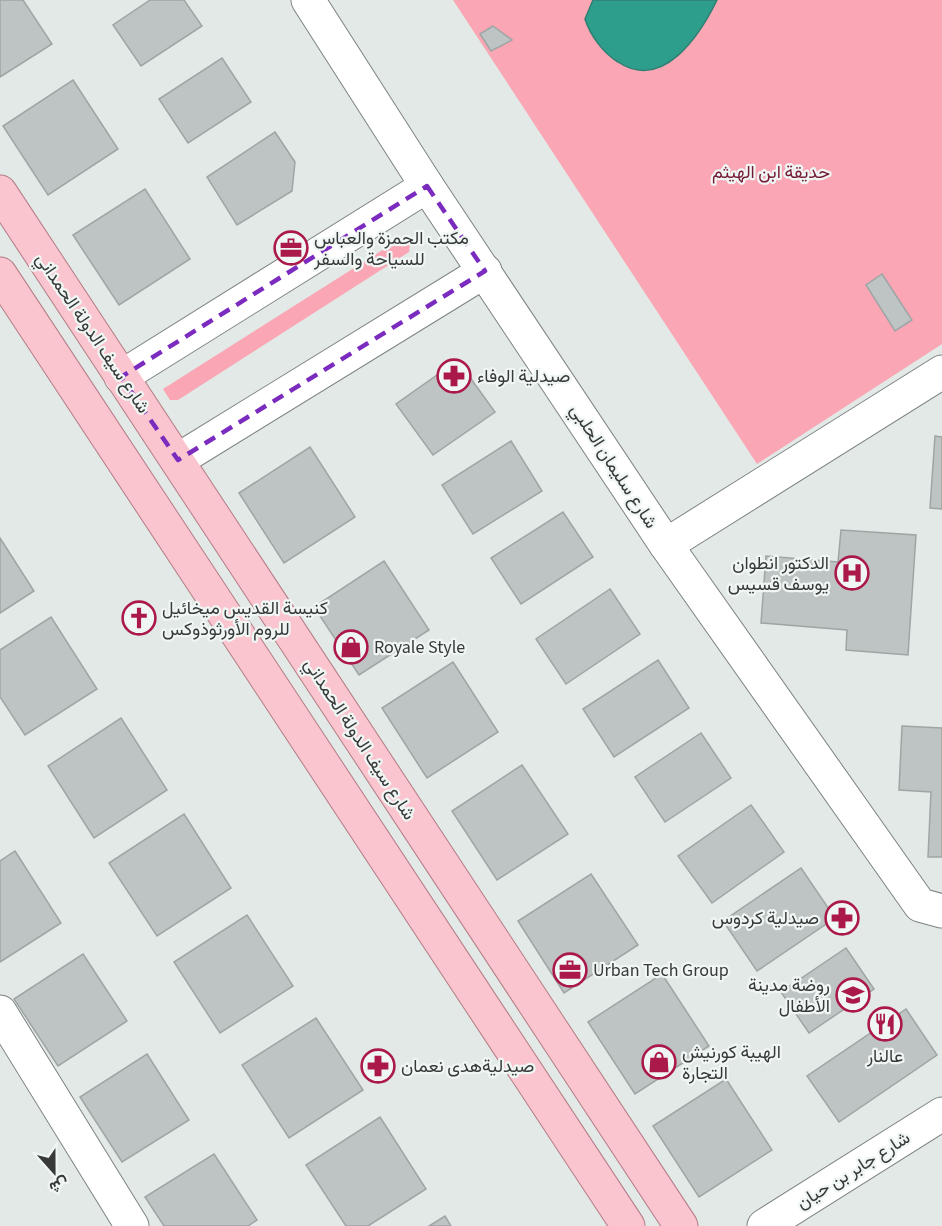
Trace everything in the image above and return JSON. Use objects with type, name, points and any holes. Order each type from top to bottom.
[{"type":"main road","name":"شارع سيف الدولة الحمداني","points":[[0,192],[611,1123],[681,1226]]},
{"type":"main road","points":[[1,277],[628,1226]]},
{"type":"street","name":"شارع سليمان الحلبي","points":[[308,0],[427,186],[666,545],[920,905],[942,911]]},
{"type":"street","points":[[121,377],[427,186]]},
{"type":"street","points":[[178,460],[485,271]]},
{"type":"street","points":[[666,545],[942,372]]},
{"type":"street","points":[[0,1012],[132,1226]]},
{"type":"street","name":"شارع جابر بن حيان","points":[[764,1226],[942,1114]]},
{"type":"highlighted area","points":[[427,186],[485,271],[178,460],[121,377]]},
{"type":"green space","name":"حديقة ابن الهيثم","points":[[453,0],[942,0],[942,344],[757,464]]},
{"type":"green space","points":[[403,237],[410,243],[409,252],[178,400],[170,400],[163,389]]},
{"type":"shaded area","points":[[593,0],[717,0],[701,29],[690,43],[665,65],[650,70],[634,69],[618,62],[598,43],[585,19]]},
{"type":"building","points":[[0,0],[23,0],[52,44],[0,77]]},
{"type":"building","points":[[150,0],[184,0],[202,26],[141,66],[113,25]]},
{"type":"building","points":[[493,26],[512,40],[491,51],[480,34]]},
{"type":"building","points":[[222,58],[251,102],[188,143],[159,99]]},
{"type":"building","points":[[73,80],[118,149],[48,195],[3,126]]},
{"type":"building","points":[[275,132],[295,162],[292,191],[237,225],[207,177]]},
{"type":"building","points":[[145,189],[190,259],[119,305],[73,235]]},
{"type":"building","points":[[882,274],[912,320],[895,331],[866,285]]},
{"type":"building","points":[[447,368],[464,369],[495,412],[433,455],[396,404]]},
{"type":"building","points":[[935,436],[942,437],[942,509],[930,508]]},
{"type":"building","points":[[511,441],[542,491],[473,534],[442,485]]},
{"type":"building","points":[[310,447],[355,517],[284,563],[239,493]]},
{"type":"building","points":[[563,512],[593,557],[521,604],[491,558]]},
{"type":"building","points":[[841,530],[916,535],[908,655],[846,650],[847,630],[761,623],[766,556],[838,562]]},
{"type":"building","points":[[0,538],[34,591],[0,613]]},
{"type":"building","points":[[384,561],[429,630],[359,675],[314,607]]},
{"type":"building","points":[[610,589],[640,634],[566,684],[536,639]]},
{"type":"building","points":[[51,617],[97,689],[25,735],[0,697],[0,650]]},
{"type":"building","points":[[658,660],[689,708],[614,757],[583,709]]},
{"type":"building","points":[[453,662],[498,732],[427,778],[382,708]]},
{"type":"building","points":[[121,718],[167,790],[94,838],[48,766]]},
{"type":"building","points":[[902,726],[942,728],[942,857],[928,857],[931,792],[899,790]]},
{"type":"building","points":[[701,733],[731,778],[665,822],[635,777]]},
{"type":"building","points":[[522,765],[568,834],[497,880],[452,811]]},
{"type":"building","points":[[751,805],[784,852],[712,903],[678,856]]},
{"type":"building","points":[[184,814],[231,888],[157,936],[109,863]]},
{"type":"building","points":[[15,851],[61,923],[0,962],[0,861]]},
{"type":"building","points":[[801,868],[835,918],[757,971],[723,921]]},
{"type":"building","points":[[591,874],[638,945],[564,993],[518,921]]},
{"type":"building","points":[[247,915],[293,986],[220,1033],[174,962]]},
{"type":"building","points":[[846,948],[874,989],[809,1033],[781,992]]},
{"type":"building","points":[[83,954],[127,1021],[58,1066],[14,999]]},
{"type":"building","points":[[662,974],[709,1046],[635,1094],[588,1022]]},
{"type":"building","points":[[906,1009],[937,1055],[839,1122],[807,1076]]},
{"type":"building","points":[[316,1018],[363,1090],[289,1138],[242,1065]]},
{"type":"building","points":[[147,1054],[189,1120],[122,1162],[80,1097]]},
{"type":"building","points":[[726,1079],[772,1150],[699,1197],[653,1126]]},
{"type":"building","points":[[380,1117],[426,1189],[368,1226],[346,1226],[306,1165]]},
{"type":"building","points":[[214,1154],[257,1220],[248,1226],[164,1226],[145,1197]]},
{"type":"building","points":[[445,1216],[451,1226],[429,1226]]},
{"type":"place","name":"مكتب الحمزة والعباس للسياحة والسفر","points":[[291,248]]},
{"type":"place","name":"صيدلية الوفاء","points":[[454,376]]},
{"type":"place","name":"الدكتور انطوان يوسف قسيس","points":[[852,573]]},
{"type":"place","name":"كنيسة القديس ميخائيل للروم الأورثوذوكس","points":[[139,618]]},
{"type":"place","name":"Royale Style","points":[[351,647]]},
{"type":"place","name":"صيدلية كردوس","points":[[842,918]]},
{"type":"place","name":"Urban Tech Group","points":[[570,970]]},
{"type":"place","name":"روضة مدينة الأطفال","points":[[853,995]]},
{"type":"place","name":"عالنار","points":[[885,1024]]},
{"type":"place","name":"الهيبة كورنيش التجارة","points":[[659,1062]]},
{"type":"place","name":"صيدليةهدى نعمان","points":[[378,1066]]}]
